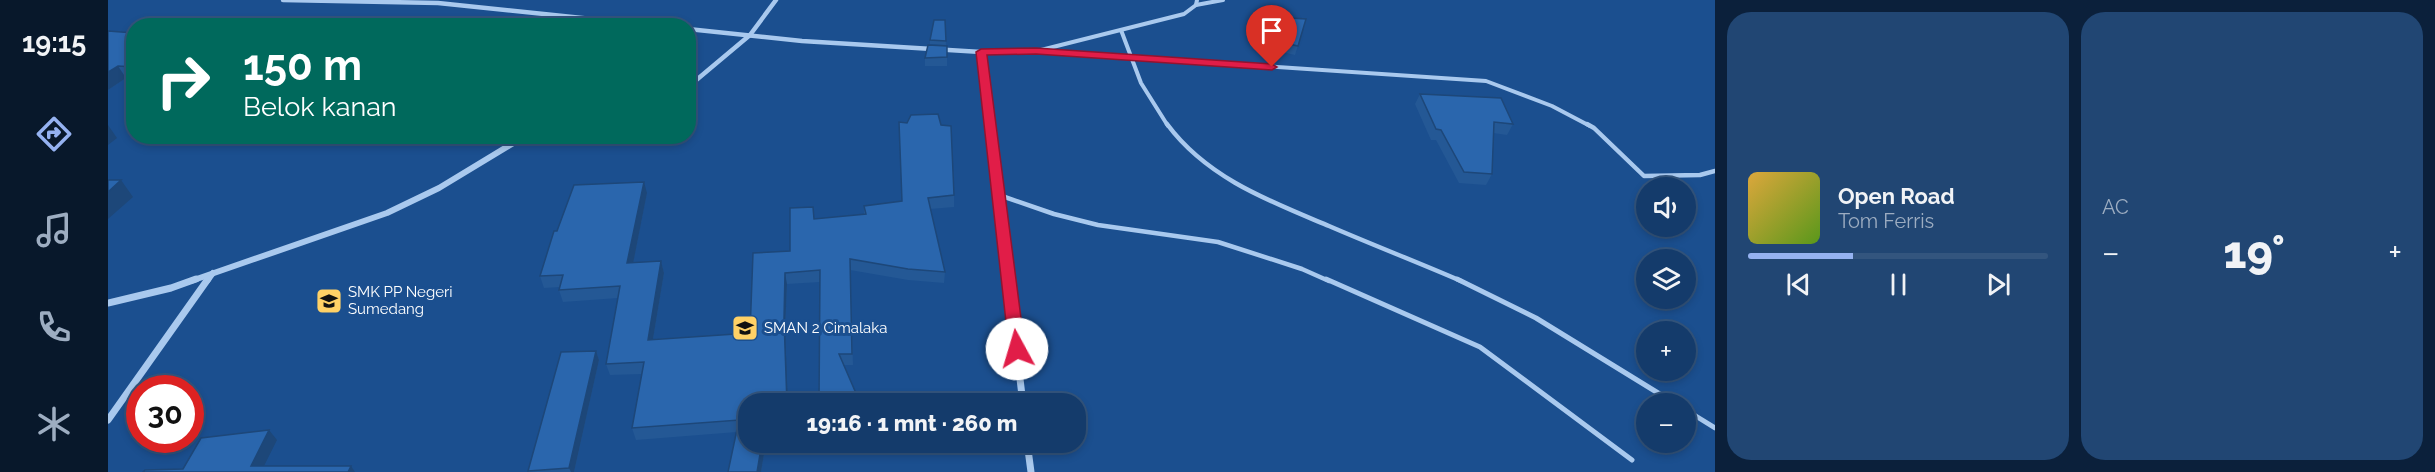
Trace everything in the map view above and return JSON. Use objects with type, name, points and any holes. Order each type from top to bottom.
[{"type":"street","points":[[283,0],[438,3],[582,18]]},
{"type":"street","points":[[696,80],[750,35],[776,0]]},
{"type":"street","points":[[696,29],[814,42],[981,52],[1022,393]]},
{"type":"street","points":[[108,303],[171,288],[387,213],[439,188],[512,144]]},
{"type":"street","points":[[108,420],[213,273]]},
{"type":"street","points":[[1028,453],[1030,472]]},
{"type":"lane","points":[[1036,51],[1184,14],[1197,3],[1223,0]]},
{"type":"lane","points":[[1120,30],[1148,94],[1172,131],[1200,160],[1259,197],[1491,295],[1545,323],[1658,393]]},
{"type":"lane","points":[[981,52],[1036,51],[1486,81],[1552,106],[1594,128],[1644,176],[1700,175],[1715,171]]},
{"type":"lane","points":[[999,195],[1054,214],[1098,225],[1218,242],[1302,269],[1480,347],[1632,460]]},
{"type":"lane","points":[[1696,416],[1715,428]]},
{"type":"building","points":[[1275,17],[1306,19],[1298,46],[1285,43]]},
{"type":"building","points":[[934,20],[945,20],[946,41],[930,40]]},
{"type":"building","points":[[108,31],[126,32],[126,66],[118,66],[108,72]]},
{"type":"building","points":[[928,45],[947,46],[947,57],[925,58]]},
{"type":"building","points":[[1420,94],[1501,98],[1513,124],[1494,122],[1492,174],[1464,172],[1441,130],[1436,129]]},
{"type":"building","points":[[938,114],[941,125],[951,126],[954,195],[928,198],[945,272],[908,269],[850,259],[852,354],[839,354],[856,393],[819,393],[820,270],[785,273],[787,393],[738,393],[738,420],[632,428],[644,362],[606,364],[620,286],[559,290],[563,275],[540,276],[554,231],[557,231],[574,185],[644,182],[627,263],[661,261],[648,340],[750,333],[753,253],[790,251],[790,208],[813,207],[814,219],[866,214],[864,206],[902,201],[899,122],[907,123],[911,115]]},
{"type":"building","points":[[108,180],[121,180],[108,192]]},
{"type":"building","points":[[596,351],[569,468],[528,471],[561,352]]},
{"type":"building","points":[[738,425],[738,453],[760,453],[757,472],[728,472]]},
{"type":"building","points":[[269,430],[251,466],[351,466],[348,472],[143,472],[145,470],[183,469],[192,453],[204,453],[204,438]]},
{"type":"place","name":"SMK PP Negeri Sumedang","points":[[329,301]]},
{"type":"place","name":"SMAN 2 Cimalaka","points":[[745,328]]},
{"type":"route","points":[[1017,349],[981,52],[1036,51],[1272,67]]}]
